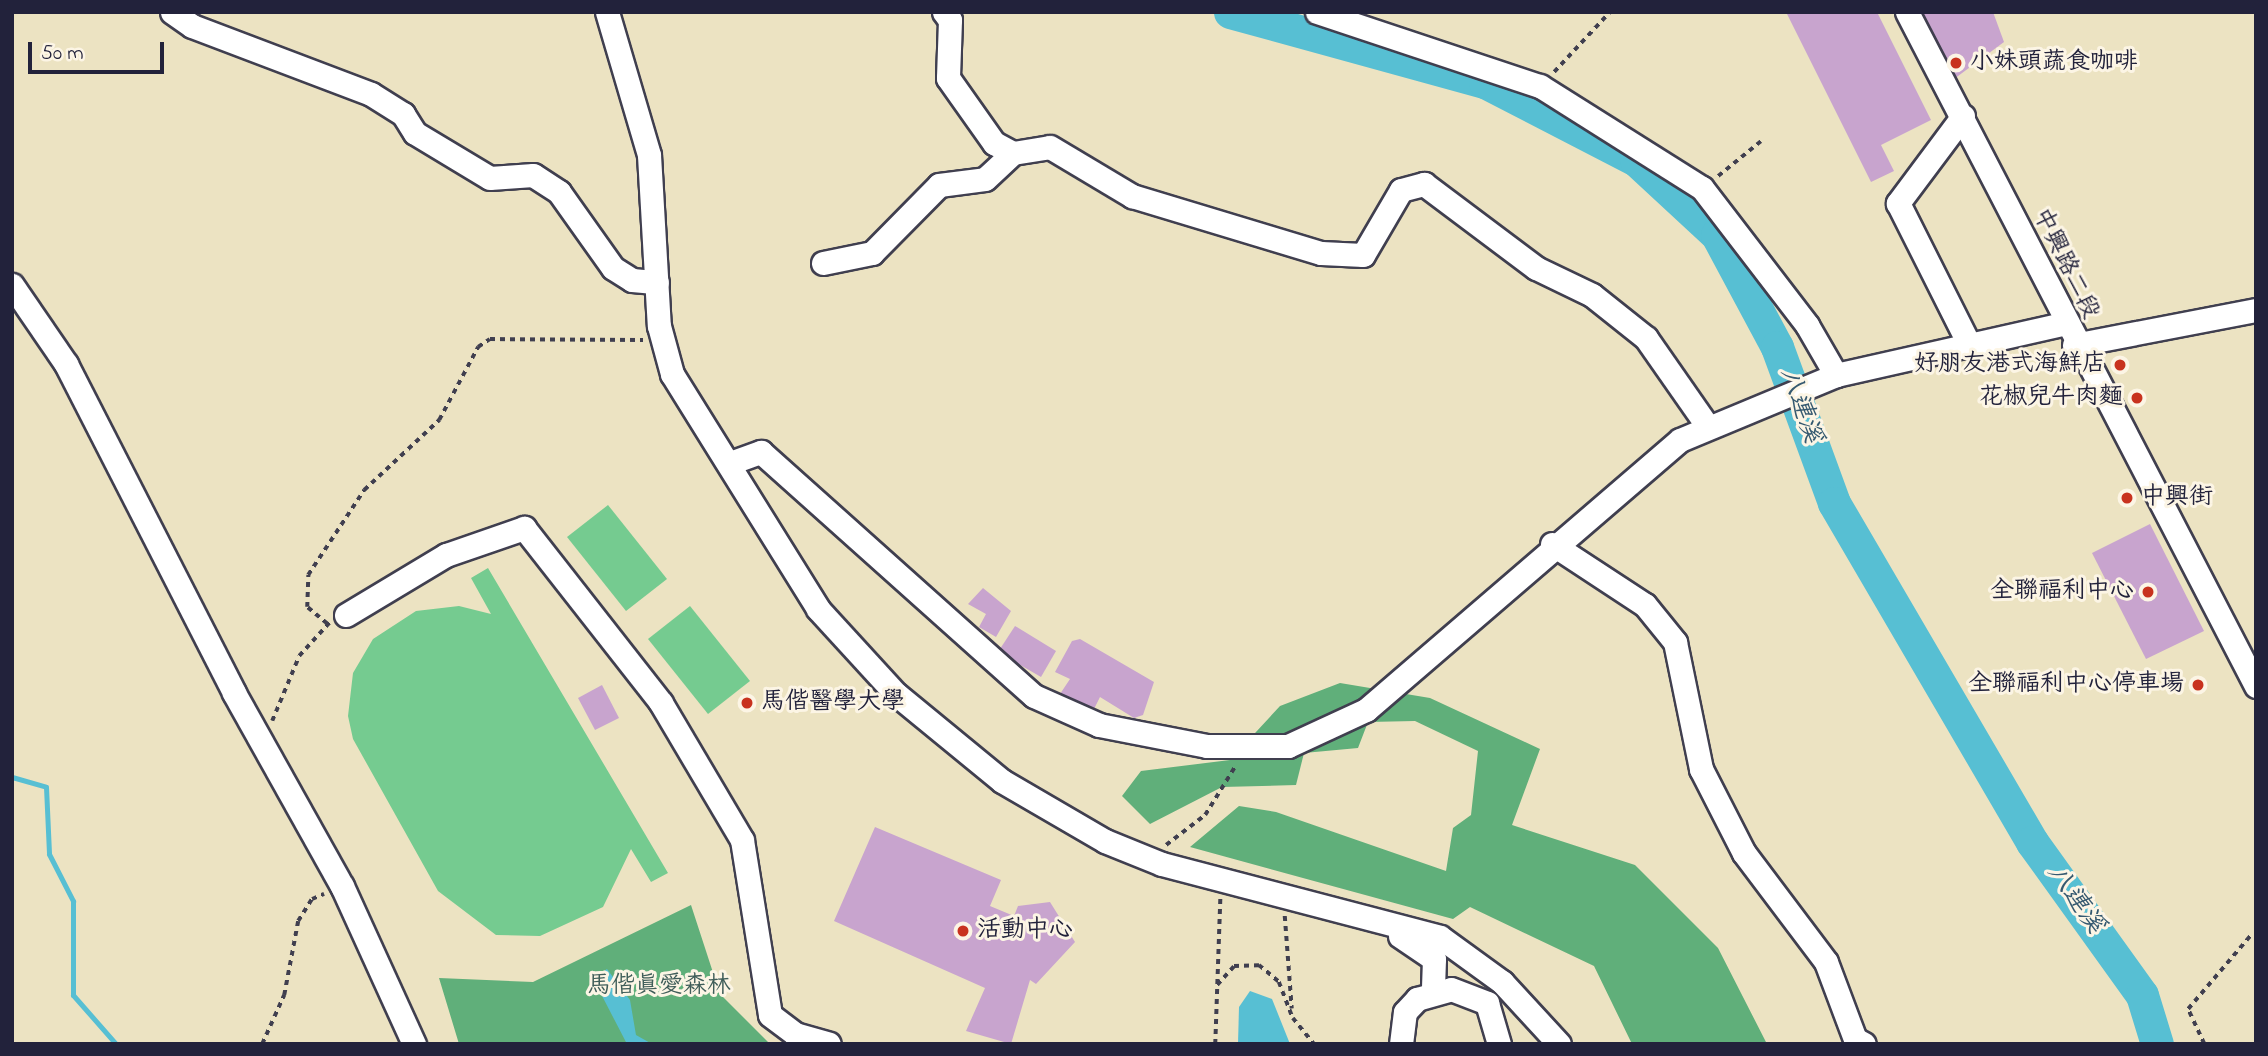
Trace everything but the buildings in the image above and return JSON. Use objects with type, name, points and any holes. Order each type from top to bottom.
[{"type":"street","points":[[172,12],[191,26],[371,94],[403,114],[415,133],[490,178],[533,175],[559,192],[613,268],[632,280],[657,282]]},
{"type":"street","points":[[607,12],[649,155],[663,341],[684,399],[730,463],[774,547],[818,609],[896,694],[1049,813],[1147,858],[1440,937],[1502,982],[1559,1044]]},
{"type":"street","points":[[1317,12],[1540,86],[1702,188],[1808,325],[1836,375]]},
{"type":"street","name":"中興路二段","points":[[1907,12],[1963,116],[2067,323],[2074,345],[2256,686]]},
{"type":"street","points":[[954,15],[948,78],[994,143],[1013,153]]},
{"type":"street","points":[[1963,116],[1898,203],[1968,342]]},
{"type":"street","points":[[823,263],[872,253],[939,185],[985,179],[1013,153],[1050,147],[1132,196],[1321,253],[1363,255],[1401,190],[1424,184],[1525,260],[1592,295],[1646,338],[1708,428]]},
{"type":"street","points":[[12,285],[66,364],[256,732],[342,886],[414,1044]]},
{"type":"street","points":[[2074,345],[2256,310]]},
{"type":"street","points":[[730,463],[761,452],[1034,696],[1099,725],[1207,746],[1288,746],[1366,710],[1552,544],[1679,440],[1741,417],[1836,375],[1968,342],[2067,323]]},
{"type":"street","points":[[337,620],[446,555],[524,528],[661,704],[742,840],[770,1015],[795,1034],[829,1044]]},
{"type":"street","points":[[1552,544],[1645,605],[1675,642],[1701,769],[1744,853],[1826,962],[1855,1039],[1864,1044]]},
{"type":"street","points":[[1374,920],[1434,960],[1433,990]]},
{"type":"street","points":[[1488,1003],[1502,982]]},
{"type":"street","points":[[1401,1044],[1405,1012],[1433,990],[1469,992],[1488,1003],[1499,1044]]},
{"type":"path","points":[[1540,86],[1610,12]]},
{"type":"path","points":[[1702,188],[1761,141]]},
{"type":"path","points":[[256,732],[279,711],[299,656],[337,620],[307,607],[308,575],[364,490],[439,421],[478,347],[490,339],[663,341]]},
{"type":"path","points":[[1147,858],[1205,815],[1255,746]]},
{"type":"path","points":[[1215,1044],[1220,879]]},
{"type":"path","points":[[262,1044],[284,995],[298,921],[312,899],[342,886]]},
{"type":"path","points":[[1285,897],[1293,1018]]},
{"type":"path","points":[[2204,1044],[2188,1009],[2251,935]]},
{"type":"path","points":[[1216,987],[1234,966],[1259,965],[1279,982],[1293,1018],[1314,1044]]},
{"type":"green space","points":[[608,505],[667,579],[626,611],[567,537]]},
{"type":"green space","points":[[488,568],[668,873],[651,882],[631,849],[603,907],[540,936],[496,935],[438,891],[353,739],[348,716],[353,673],[373,639],[416,611],[459,606],[491,614],[471,578]]},
{"type":"green space","points":[[690,606],[750,681],[708,714],[648,639]]},
{"type":"green space","points":[[1340,683],[1430,698],[1540,749],[1512,825],[1635,865],[1718,948],[1767,1044],[1632,1044],[1594,966],[1470,907],[1453,919],[1190,847],[1239,806],[1276,812],[1446,871],[1453,828],[1471,815],[1478,751],[1415,721],[1368,722],[1358,748],[1304,753],[1296,785],[1222,787],[1150,824],[1122,796],[1141,771],[1230,760],[1280,706]]},
{"type":"green space","name":"馬偕真愛森林","points":[[691,905],[720,994],[770,1044],[459,1044],[439,978],[533,982]]},
{"type":"water","points":[[607,969],[630,1000],[636,1035],[652,1044],[627,1044],[600,992],[600,974]]},
{"type":"water","points":[[1250,991],[1272,999],[1290,1044],[1238,1044],[1239,1007]]},
{"type":"waterway","name":"八連溪","points":[[1230,12],[1485,82],[1636,160],[1717,235],[1777,347],[1834,503],[2032,842],[2142,995],[2157,1044]]},
{"type":"waterway","points":[[12,777],[46,787],[49,854],[73,901],[73,995],[116,1044]]},
{"type":"place","name":"小妹頭蔬食咖啡","points":[[1956,63]]},
{"type":"place","name":"好朋友港式海鮮店","points":[[2120,365]]},
{"type":"place","name":"花椒兒牛肉麵","points":[[2137,398]]},
{"type":"place","name":"中興街","points":[[2127,498]]},
{"type":"place","name":"全聯福利中心","points":[[2148,592]]},
{"type":"place","name":"全聯福利中心停車場","points":[[2198,685]]},
{"type":"place","name":"馬偕醫學大學","points":[[747,703]]},
{"type":"place","name":"活動中心","points":[[963,931]]}]
